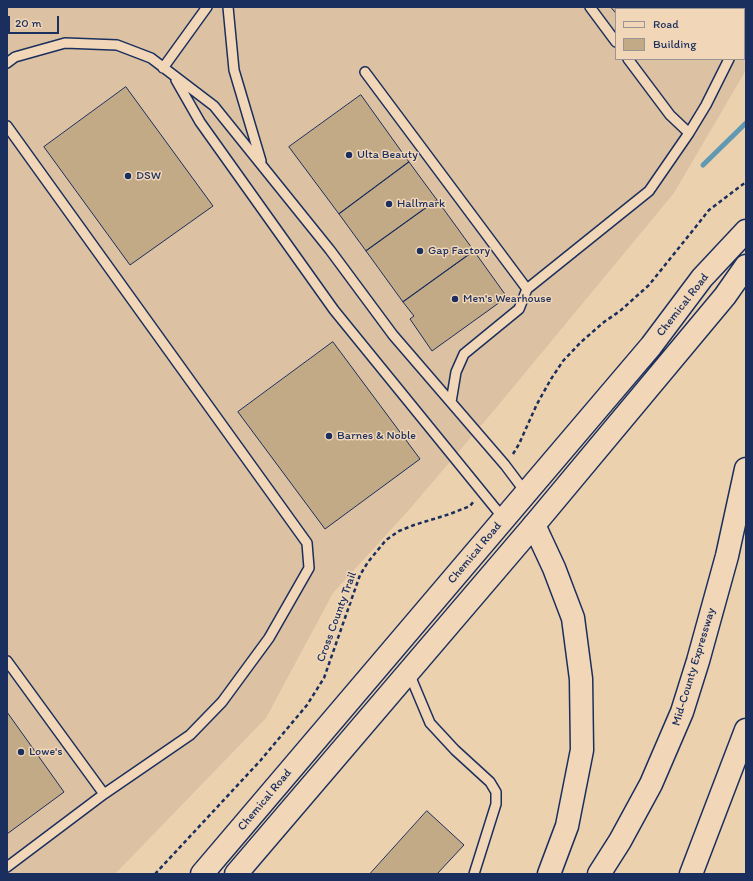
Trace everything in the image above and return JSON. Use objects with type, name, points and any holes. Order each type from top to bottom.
[{"type":"main road","name":"Chemical Road","points":[[202,874],[651,346],[702,278],[746,231]]},
{"type":"main road","name":"Chemical Road","points":[[236,874],[534,525],[725,296],[746,266]]},
{"type":"main road","name":"Mid-County Expressway","points":[[599,874],[620,841],[650,784],[682,712],[698,661],[727,556],[746,470]]},
{"type":"main road","points":[[526,493],[534,525],[554,568],[573,618],[581,678],[582,750],[567,826],[549,874]]},
{"type":"main road","points":[[504,519],[534,525]]},
{"type":"main road","points":[[692,871],[746,730]]},
{"type":"main road","points":[[692,871],[746,755]]},
{"type":"lane","points":[[163,68],[207,7]]},
{"type":"lane","points":[[228,7],[234,70],[263,167]]},
{"type":"lane","points":[[590,7],[615,41]]},
{"type":"lane","points":[[7,63],[15,57],[65,43],[117,44],[151,58],[214,106],[330,250],[393,335],[505,465],[526,493]]},
{"type":"lane","points":[[629,60],[670,115],[689,133]]},
{"type":"lane","points":[[451,402],[456,372],[464,354],[519,310],[527,289],[650,191],[706,105],[728,60]]},
{"type":"lane","points":[[365,72],[527,289]]},
{"type":"lane","points":[[173,76],[200,122],[334,310],[504,519]]},
{"type":"lane","points":[[7,126],[308,543],[309,568],[269,638],[222,702],[190,735],[104,794],[7,867]]},
{"type":"lane","points":[[7,661],[104,794]]},
{"type":"lane","points":[[409,672],[430,724],[455,750],[490,782],[496,792],[496,804],[474,874]]},
{"type":"path","points":[[505,465],[519,444],[537,404],[563,361],[581,342],[650,285],[709,210],[746,182]]},
{"type":"path","name":"Cross County Trail","points":[[155,874],[260,761],[308,705],[324,678],[360,575],[368,562],[386,540],[400,531],[414,525],[470,506],[482,492]]},
{"type":"shaded area","points":[[7,7],[746,7],[746,70],[674,193],[496,408],[408,511],[333,593],[266,718],[115,874],[7,874]]},
{"type":"building","points":[[611,7],[639,7],[615,8],[615,12]]},
{"type":"building","points":[[639,7],[728,7],[727,8],[638,8]]},
{"type":"building","name":"DSW","points":[[126,87],[213,206],[130,265],[44,147]]},
{"type":"building","name":"Ulta Beauty","points":[[361,95],[409,162],[339,214],[289,147]]},
{"type":"building","points":[[409,162],[437,200],[366,251],[339,214]]},
{"type":"building","name":"Gap Factory","points":[[437,200],[474,251],[403,302],[366,251]]},
{"type":"building","name":"Men's Wearhouse","points":[[474,251],[507,297],[432,351],[410,319],[414,316],[403,302]]},
{"type":"building","name":"Barnes & Noble","points":[[333,342],[420,459],[325,529],[238,412]]},
{"type":"building","name":"Lowe's","points":[[7,712],[64,792],[7,834]]},
{"type":"building","points":[[427,811],[464,845],[437,874],[370,874]]},
{"type":"waterway","points":[[703,165],[746,123]]},
{"type":"place","name":"Ulta Beauty","points":[[349,155]]},
{"type":"place","name":"DSW","points":[[128,176]]},
{"type":"place","name":"Hallmark","points":[[389,204]]},
{"type":"place","name":"Gap Factory","points":[[420,251]]},
{"type":"place","name":"Men's Wearhouse","points":[[455,299]]},
{"type":"place","name":"Barnes & Noble","points":[[329,436]]},
{"type":"place","name":"Lowe's","points":[[21,752]]}]
